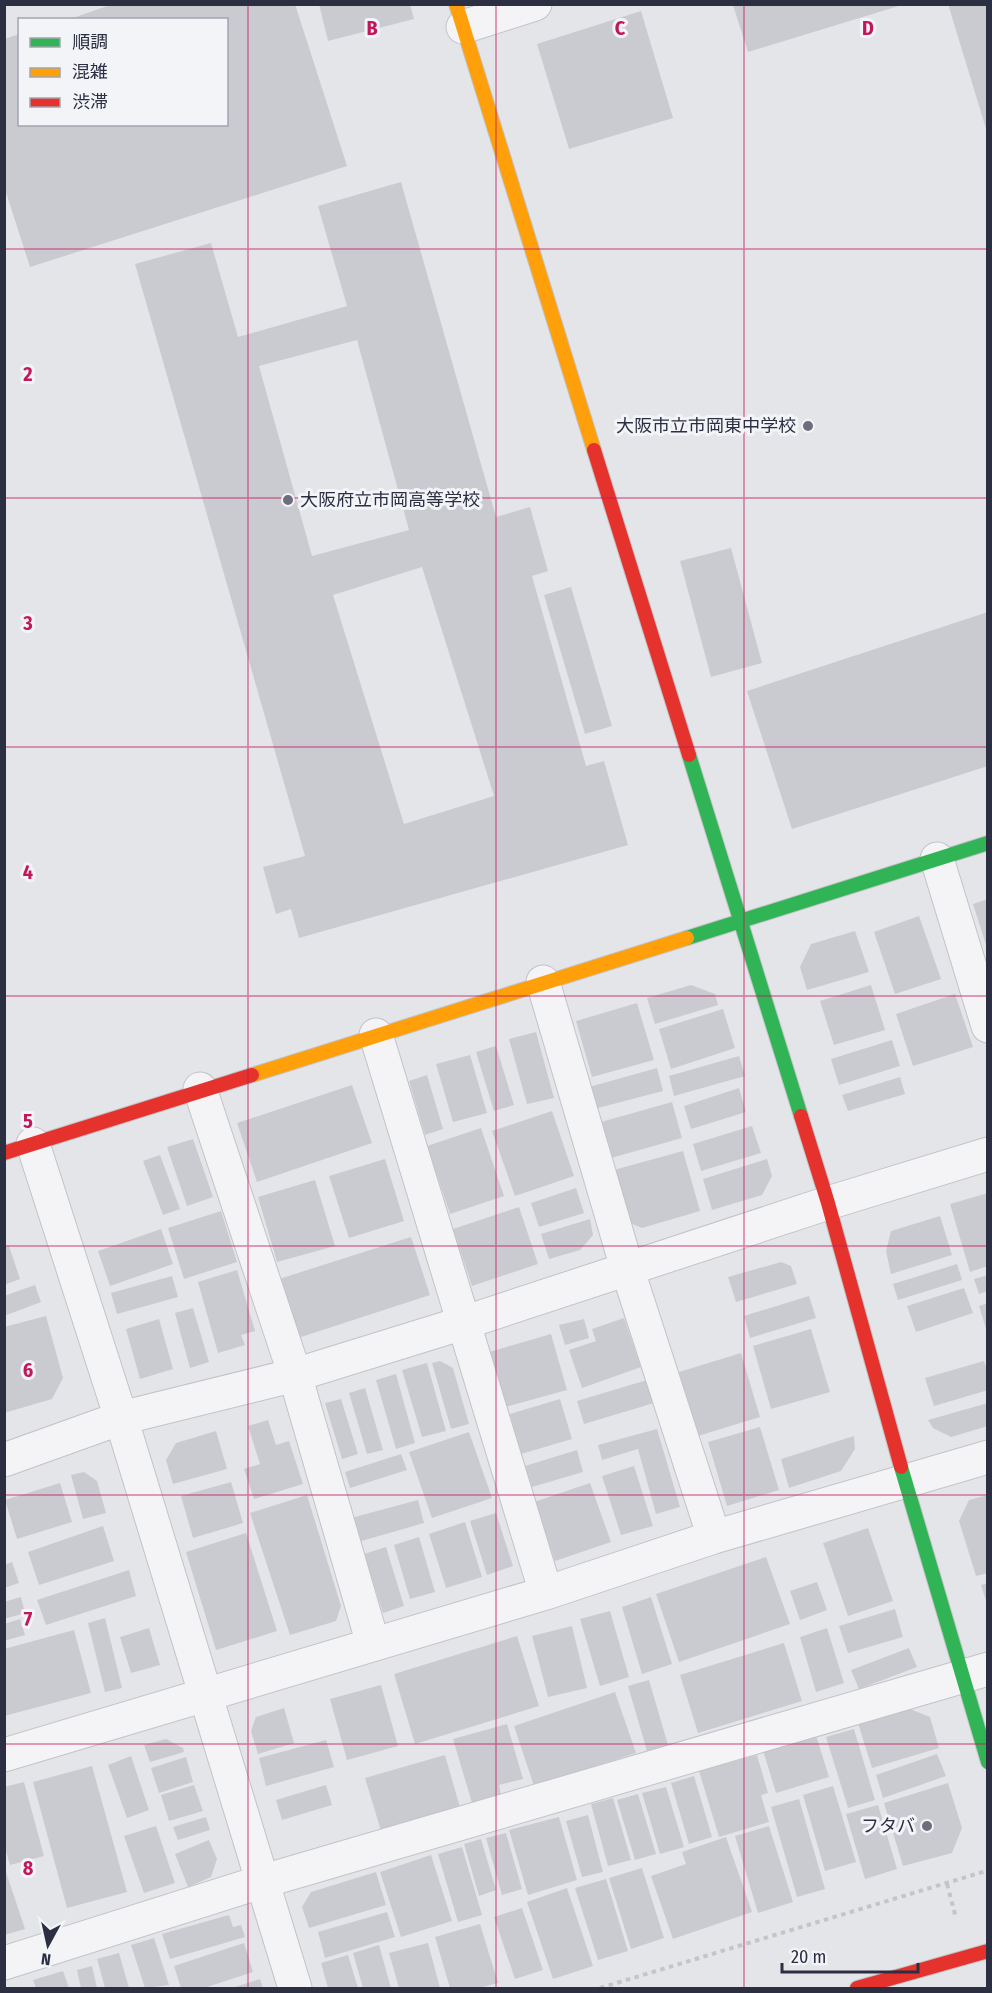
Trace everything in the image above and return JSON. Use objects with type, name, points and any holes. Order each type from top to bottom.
[{"type":"street","points":[[535,4],[459,16],[742,919],[828,1203],[905,1482],[974,1673],[987,1762]]},
{"type":"street","points":[[295,1989],[264,1881],[121,1418],[19,1148],[200,1089],[987,843]]},
{"type":"street","points":[[938,859],[987,1026]]},
{"type":"street","points":[[543,981],[627,1268],[714,1537]]},
{"type":"street","points":[[376,1035],[546,1593]]},
{"type":"street","points":[[200,1089],[295,1375],[373,1644]]},
{"type":"street","points":[[4,1460],[121,1418],[295,1375],[463,1323],[828,1203],[987,1154]]},
{"type":"street","points":[[4,1755],[546,1593],[714,1537],[987,1457]]},
{"type":"street","points":[[4,1963],[264,1881],[974,1673]]},
{"type":"street","points":[[857,1989],[987,1951]]},
{"type":"path","points":[[600,1989],[986,1871]]},
{"type":"path","points":[[947,1884],[957,1922]]},
{"type":"building","points":[[113,4],[295,4],[347,166],[30,267],[4,186],[4,39],[18,35],[18,126],[228,126],[228,18],[73,18]]},
{"type":"building","points":[[319,4],[410,4],[414,19],[328,41]]},
{"type":"building","points":[[948,4],[988,4],[988,132],[987,132]]},
{"type":"building","points":[[733,5],[902,5],[748,52]]},
{"type":"building","points":[[641,11],[673,118],[569,149],[537,44]]},
{"type":"building","points":[[401,182],[496,517],[530,507],[548,571],[532,576],[586,766],[604,761],[628,845],[299,938],[291,909],[276,914],[263,867],[305,856],[135,264],[211,243],[238,337],[347,306],[318,206]],"holes":[[[357,340],[409,530],[312,556],[259,366]],[[422,567],[494,796],[404,824],[333,595]]]},
{"type":"building","points":[[731,548],[762,663],[711,677],[680,561]]},
{"type":"building","points":[[571,587],[612,726],[585,734],[544,595]]},
{"type":"building","points":[[988,612],[988,766],[792,829],[747,691]]},
{"type":"building","points":[[988,899],[988,948],[987,948],[973,904]]},
{"type":"building","points":[[919,916],[941,979],[895,994],[874,932]]},
{"type":"building","points":[[855,931],[869,972],[807,990],[800,967],[811,944]]},
{"type":"building","points":[[691,985],[715,994],[718,1005],[655,1024],[647,998]]},
{"type":"building","points":[[871,985],[885,1030],[834,1045],[820,1001]]},
{"type":"building","points":[[955,994],[973,1047],[913,1066],[896,1014]]},
{"type":"building","points":[[637,1003],[654,1060],[592,1077],[576,1021]]},
{"type":"building","points":[[723,1009],[735,1048],[671,1069],[659,1029]]},
{"type":"building","points":[[536,1032],[554,1098],[527,1104],[509,1039]]},
{"type":"building","points":[[892,1040],[900,1066],[839,1085],[831,1059]]},
{"type":"building","points":[[496,1046],[514,1105],[494,1111],[476,1052]]},
{"type":"building","points":[[470,1055],[487,1113],[453,1122],[436,1064]]},
{"type":"building","points":[[739,1056],[745,1076],[674,1096],[669,1076]]},
{"type":"building","points":[[657,1068],[663,1091],[594,1109],[589,1087]]},
{"type":"building","points":[[427,1075],[443,1129],[425,1135],[409,1081]]},
{"type":"building","points":[[900,1077],[905,1094],[848,1111],[842,1095]]},
{"type":"building","points":[[352,1085],[372,1143],[257,1182],[237,1123]]},
{"type":"building","points":[[739,1088],[746,1112],[691,1129],[684,1106]]},
{"type":"building","points":[[672,1102],[682,1138],[611,1158],[601,1122]]},
{"type":"building","points":[[552,1111],[574,1176],[515,1196],[492,1131]]},
{"type":"building","points":[[752,1126],[761,1153],[701,1171],[693,1144]]},
{"type":"building","points":[[481,1128],[504,1196],[450,1214],[427,1146]]},
{"type":"building","points":[[193,1139],[213,1197],[187,1206],[167,1147]]},
{"type":"building","points":[[683,1151],[700,1211],[642,1228],[625,1221],[610,1171]]},
{"type":"building","points":[[160,1155],[180,1209],[163,1215],[143,1161]]},
{"type":"building","points":[[385,1159],[404,1221],[349,1238],[329,1176]]},
{"type":"building","points":[[767,1159],[772,1176],[762,1195],[712,1210],[703,1179]]},
{"type":"building","points":[[315,1180],[335,1246],[277,1262],[258,1197]]},
{"type":"building","points":[[576,1188],[584,1213],[539,1227],[531,1203]]},
{"type":"building","points":[[988,1193],[988,1266],[970,1272],[950,1204]]},
{"type":"building","points":[[519,1207],[538,1264],[472,1286],[453,1229]]},
{"type":"building","points":[[221,1211],[237,1262],[184,1279],[168,1228]]},
{"type":"building","points":[[940,1216],[952,1255],[891,1274],[886,1251],[891,1231]]},
{"type":"building","points":[[590,1219],[593,1235],[580,1250],[549,1259],[541,1234]]},
{"type":"building","points":[[161,1229],[173,1264],[110,1286],[98,1251]]},
{"type":"building","points":[[411,1237],[430,1295],[298,1338],[279,1279]]},
{"type":"building","points":[[9,1246],[20,1279],[4,1285],[4,1247]]},
{"type":"building","points":[[781,1262],[791,1266],[797,1284],[736,1302],[728,1277]]},
{"type":"building","points":[[957,1264],[962,1280],[898,1300],[893,1284]]},
{"type":"building","points":[[237,1270],[255,1331],[241,1335],[245,1345],[218,1353],[198,1282]]},
{"type":"building","points":[[988,1275],[988,1291],[979,1294],[974,1279]]},
{"type":"building","points":[[172,1276],[178,1297],[117,1314],[111,1293]]},
{"type":"building","points":[[35,1285],[41,1302],[4,1316],[4,1296]]},
{"type":"building","points":[[964,1288],[973,1313],[916,1332],[907,1306]]},
{"type":"building","points":[[809,1296],[816,1318],[750,1338],[744,1316]]},
{"type":"building","points":[[988,1303],[988,1332],[987,1332],[979,1306]]},
{"type":"building","points":[[193,1308],[209,1362],[190,1368],[175,1313]]},
{"type":"building","points":[[46,1316],[63,1378],[52,1399],[4,1413],[4,1327]]},
{"type":"building","points":[[624,1318],[641,1367],[582,1388],[569,1350],[596,1341],[592,1329]]},
{"type":"building","points":[[159,1319],[173,1369],[140,1379],[126,1329]]},
{"type":"building","points":[[584,1319],[589,1338],[565,1345],[559,1325]]},
{"type":"building","points":[[811,1329],[830,1392],[771,1409],[753,1346]]},
{"type":"building","points":[[551,1334],[567,1390],[505,1407],[489,1352]]},
{"type":"building","points":[[741,1353],[760,1417],[698,1436],[679,1372]]},
{"type":"building","points":[[440,1361],[453,1368],[469,1424],[451,1429],[432,1363]]},
{"type":"building","points":[[984,1361],[988,1373],[988,1390],[934,1406],[925,1378]]},
{"type":"building","points":[[427,1363],[446,1431],[422,1437],[402,1370]]},
{"type":"building","points":[[396,1374],[415,1443],[396,1449],[376,1380]]},
{"type":"building","points":[[647,1380],[654,1403],[584,1424],[577,1401]]},
{"type":"building","points":[[365,1388],[383,1450],[367,1454],[349,1393]]},
{"type":"building","points":[[341,1399],[358,1454],[342,1459],[325,1403]]},
{"type":"building","points":[[560,1399],[572,1439],[521,1454],[510,1414]]},
{"type":"building","points":[[988,1403],[988,1426],[951,1437],[933,1428],[928,1420]]},
{"type":"building","points":[[268,1420],[276,1445],[289,1441],[303,1484],[254,1499],[244,1469],[260,1464],[248,1426]]},
{"type":"building","points":[[760,1427],[779,1490],[727,1506],[708,1442]]},
{"type":"building","points":[[657,1429],[680,1507],[656,1514],[638,1449],[602,1460],[598,1445]]},
{"type":"building","points":[[216,1431],[227,1469],[173,1484],[166,1460],[176,1443]]},
{"type":"building","points":[[469,1432],[492,1498],[432,1518],[409,1452]]},
{"type":"building","points":[[854,1436],[855,1449],[841,1471],[789,1488],[781,1459]]},
{"type":"building","points":[[577,1450],[583,1472],[532,1487],[525,1466]]},
{"type":"building","points":[[401,1454],[407,1470],[350,1488],[345,1472]]},
{"type":"building","points":[[634,1466],[653,1526],[621,1535],[602,1476]]},
{"type":"building","points":[[84,1472],[97,1481],[106,1513],[83,1519],[71,1475]]},
{"type":"building","points":[[231,1482],[243,1523],[193,1538],[181,1496]]},
{"type":"building","points":[[60,1483],[72,1522],[17,1539],[5,1500]]},
{"type":"building","points":[[590,1483],[611,1542],[555,1561],[534,1502]]},
{"type":"building","points":[[307,1495],[341,1606],[336,1621],[290,1635],[250,1513]]},
{"type":"building","points":[[988,1495],[988,1573],[976,1576],[959,1521],[969,1500]]},
{"type":"building","points":[[418,1500],[424,1523],[358,1542],[351,1518]]},
{"type":"building","points":[[496,1513],[513,1566],[487,1575],[470,1521]]},
{"type":"building","points":[[465,1522],[482,1577],[446,1588],[429,1534]]},
{"type":"building","points":[[103,1526],[114,1561],[39,1585],[28,1552]]},
{"type":"building","points":[[868,1528],[893,1601],[848,1616],[823,1543]]},
{"type":"building","points":[[246,1533],[277,1631],[216,1650],[186,1552]]},
{"type":"building","points":[[419,1537],[435,1592],[410,1599],[394,1545]]},
{"type":"building","points":[[386,1547],[404,1606],[383,1613],[364,1554]]},
{"type":"building","points":[[766,1557],[790,1624],[679,1662],[656,1594]]},
{"type":"building","points":[[12,1562],[19,1583],[4,1588],[4,1565]]},
{"type":"building","points":[[129,1570],[136,1596],[46,1625],[37,1600]]},
{"type":"building","points":[[817,1582],[827,1610],[800,1620],[790,1591]]},
{"type":"building","points":[[988,1583],[988,1604],[987,1604],[981,1585]]},
{"type":"building","points":[[21,1597],[25,1613],[4,1619],[4,1602]]},
{"type":"building","points":[[651,1597],[672,1664],[642,1674],[622,1607]]},
{"type":"building","points":[[895,1609],[903,1637],[848,1653],[839,1626]]},
{"type":"building","points":[[610,1611],[629,1677],[600,1686],[580,1619]]},
{"type":"building","points":[[105,1618],[122,1688],[105,1692],[88,1623]]},
{"type":"building","points":[[20,1619],[25,1635],[4,1641],[4,1624]]},
{"type":"building","points":[[572,1626],[587,1688],[548,1697],[532,1636]]},
{"type":"building","points":[[149,1628],[160,1665],[131,1673],[120,1637]]},
{"type":"building","points":[[827,1628],[844,1683],[816,1692],[800,1637]]},
{"type":"building","points":[[74,1630],[91,1693],[4,1716],[4,1649]]},
{"type":"building","points":[[517,1636],[539,1706],[415,1744],[394,1674]]},
{"type":"building","points":[[784,1643],[802,1701],[698,1733],[680,1675]]},
{"type":"building","points":[[909,1648],[917,1667],[859,1689],[851,1670]]},
{"type":"building","points":[[649,1680],[668,1745],[647,1751],[628,1686]]},
{"type":"building","points":[[381,1685],[398,1746],[347,1760],[330,1699]]},
{"type":"building","points":[[615,1692],[636,1753],[534,1786],[514,1726]]},
{"type":"building","points":[[284,1708],[294,1743],[258,1754],[251,1731],[256,1717]]},
{"type":"building","points":[[910,1709],[930,1717],[939,1748],[872,1768],[858,1723]]},
{"type":"building","points":[[507,1724],[523,1779],[499,1785],[501,1795],[472,1803],[453,1739]]},
{"type":"building","points":[[854,1729],[875,1800],[848,1808],[826,1737]]},
{"type":"building","points":[[815,1732],[829,1777],[776,1793],[762,1747]]},
{"type":"building","points":[[166,1739],[183,1748],[184,1752],[150,1762],[144,1745]]},
{"type":"building","points":[[326,1740],[334,1767],[266,1786],[259,1758]]},
{"type":"building","points":[[937,1754],[946,1776],[883,1798],[876,1775]]},
{"type":"building","points":[[445,1755],[461,1811],[382,1834],[365,1778]]},
{"type":"building","points":[[757,1755],[768,1793],[761,1795],[769,1822],[719,1837],[699,1771]]},
{"type":"building","points":[[131,1756],[149,1810],[127,1818],[108,1765]]},
{"type":"building","points":[[186,1757],[193,1782],[159,1793],[151,1768]]},
{"type":"building","points":[[92,1766],[127,1892],[67,1908],[33,1782]]},
{"type":"building","points":[[694,1776],[712,1837],[689,1844],[671,1783]]},
{"type":"building","points":[[24,1782],[44,1856],[10,1865],[4,1844],[4,1787]]},
{"type":"building","points":[[948,1783],[962,1828],[952,1853],[903,1866],[884,1803]]},
{"type":"building","points":[[194,1785],[203,1811],[169,1821],[161,1795]]},
{"type":"building","points":[[326,1785],[332,1805],[282,1820],[276,1800]]},
{"type":"building","points":[[833,1786],[856,1862],[825,1871],[803,1795]]},
{"type":"building","points":[[666,1787],[684,1847],[660,1854],[642,1793]]},
{"type":"building","points":[[638,1794],[656,1854],[635,1860],[617,1800]]},
{"type":"building","points":[[613,1798],[631,1860],[608,1866],[591,1804]]},
{"type":"building","points":[[799,1799],[825,1889],[797,1897],[771,1807]]},
{"type":"building","points":[[878,1805],[897,1869],[865,1879],[846,1814]]},
{"type":"building","points":[[588,1815],[603,1872],[582,1877],[566,1821]]},
{"type":"building","points":[[206,1817],[210,1830],[178,1840],[173,1827]]},
{"type":"building","points":[[559,1817],[577,1880],[528,1895],[509,1830]]},
{"type":"building","points":[[156,1826],[175,1883],[144,1893],[124,1836]]},
{"type":"building","points":[[769,1826],[793,1902],[758,1913],[735,1836]]},
{"type":"building","points":[[506,1833],[522,1889],[502,1895],[486,1838]]},
{"type":"building","points":[[726,1837],[752,1912],[673,1939],[651,1876],[686,1864],[682,1852]]},
{"type":"building","points":[[481,1839],[496,1890],[479,1896],[464,1844]]},
{"type":"building","points":[[209,1840],[217,1859],[211,1877],[188,1887],[175,1854]]},
{"type":"building","points":[[462,1847],[482,1915],[458,1922],[438,1854]]},
{"type":"building","points":[[431,1855],[452,1921],[401,1937],[380,1872]]},
{"type":"building","points":[[4,1866],[25,1929],[4,1935]]},
{"type":"building","points":[[642,1868],[664,1938],[631,1949],[609,1878]]},
{"type":"building","points":[[376,1872],[386,1905],[309,1928],[302,1907],[311,1892]]},
{"type":"building","points":[[606,1879],[628,1951],[598,1960],[575,1888]]},
{"type":"building","points":[[567,1888],[593,1966],[553,1979],[527,1902]]},
{"type":"building","points":[[522,1908],[543,1970],[515,1979],[494,1917]]},
{"type":"building","points":[[387,1912],[395,1937],[325,1958],[318,1932]]},
{"type":"building","points":[[229,1915],[233,1927],[241,1925],[245,1937],[170,1959],[162,1934]]},
{"type":"building","points":[[480,1924],[498,1983],[479,1988],[450,1988],[435,1937]]},
{"type":"building","points":[[154,1938],[169,1985],[145,1988],[131,1945]]},
{"type":"building","points":[[244,1943],[253,1972],[204,1988],[181,1988],[174,1966]]},
{"type":"building","points":[[428,1943],[440,1988],[399,1988],[389,1953]]},
{"type":"building","points":[[379,1945],[391,1988],[363,1988],[353,1953]]},
{"type":"building","points":[[119,1953],[129,1988],[105,1988],[97,1959]]},
{"type":"building","points":[[348,1955],[358,1988],[328,1988],[321,1963]]},
{"type":"building","points":[[92,1966],[97,1988],[81,1988],[77,1970]]},
{"type":"building","points":[[63,1971],[69,1988],[36,1988],[33,1980]]},
{"type":"building","points":[[260,1979],[263,1988],[232,1988]]},
{"type":"traffic: fast","points":[[689,755],[801,1116]]},
{"type":"traffic: fast","points":[[687,938],[988,843]]},
{"type":"traffic: fast","points":[[901,1467],[988,1762]]},
{"type":"traffic: slow","points":[[456,4],[594,450]]},
{"type":"traffic: slow","points":[[252,1075],[687,938]]},
{"type":"traffic: jam","points":[[594,450],[689,755]]},
{"type":"traffic: jam","points":[[4,1153],[252,1075]]},
{"type":"traffic: jam","points":[[801,1116],[828,1203],[901,1467]]},
{"type":"traffic: jam","points":[[857,1988],[988,1951]]},
{"type":"place","name":"大阪市立市岡東中学校","points":[[808,426]]},
{"type":"place","name":"大阪府立市岡高等学校","points":[[288,500]]},
{"type":"place","name":"フタバ","points":[[927,1826]]}]
